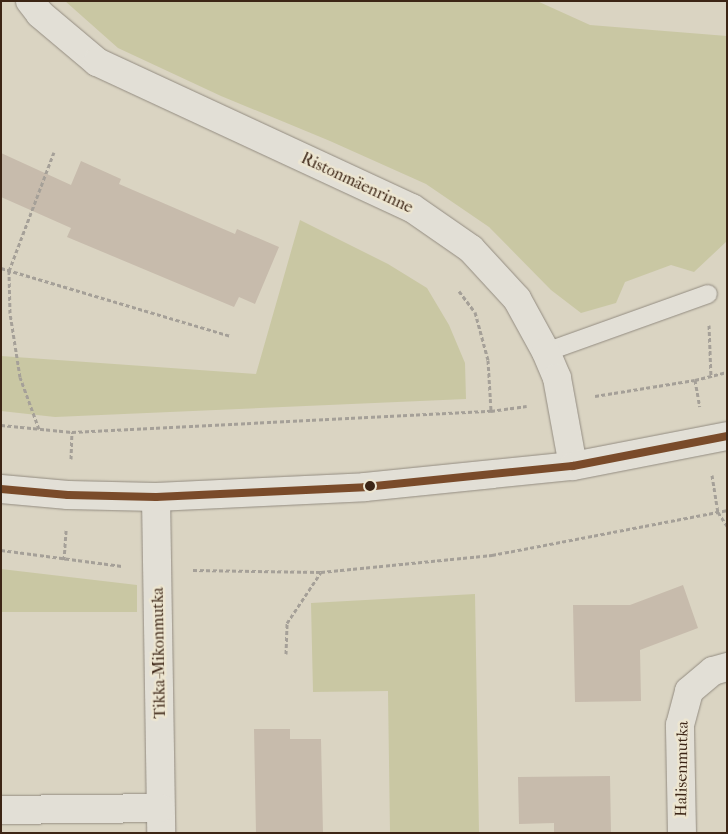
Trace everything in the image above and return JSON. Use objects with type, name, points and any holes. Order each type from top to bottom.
[{"type":"street","name":"Ristonmäenrinne","points":[[30,1],[40,14],[97,62],[412,208],[471,248],[517,299],[546,352],[557,378],[573,466]]},
{"type":"street","points":[[1,489],[68,495],[156,497],[365,488],[573,466],[727,436]]},
{"type":"street","name":"Tikka-Mikonmutka","points":[[1,810],[160,820],[156,497]]},
{"type":"street","name":"Halisenmutka","points":[[682,833],[680,725],[690,691],[713,671],[727,667]]},
{"type":"lane","points":[[546,352],[708,294]]},
{"type":"path","points":[[39,429],[20,377],[10,313],[9,271],[54,152]]},
{"type":"path","points":[[1,268],[231,336]]},
{"type":"path","points":[[457,290],[475,312],[488,360],[491,411]]},
{"type":"path","points":[[1,425],[72,432],[491,411],[562,402],[695,380],[727,372]]},
{"type":"path","points":[[1,550],[64,560],[157,570],[321,572],[492,555],[727,510]]},
{"type":"path","points":[[718,512],[727,526]]},
{"type":"path","points":[[286,654],[286,623],[321,572]]},
{"type":"shaded area","points":[[65,1],[537,1],[590,25],[727,36],[727,241],[694,272],[671,265],[625,282],[616,303],[581,313],[551,290],[489,227],[426,184],[330,141],[221,96],[118,48]]},
{"type":"shaded area","points":[[300,220],[388,264],[427,288],[449,325],[465,363],[466,399],[55,417],[1,411],[1,356],[256,374]]},
{"type":"shaded area","points":[[1,569],[137,585],[137,612],[1,612]]},
{"type":"shaded area","points":[[475,594],[479,833],[390,833],[388,691],[313,692],[311,603]]},
{"type":"building","points":[[1,153],[71,185],[81,161],[121,179],[119,184],[235,234],[237,229],[279,247],[255,304],[239,297],[234,307],[67,237],[71,228],[1,197]]},
{"type":"building","points":[[683,585],[698,628],[640,650],[641,701],[575,702],[573,605],[630,605]]},
{"type":"building","points":[[254,729],[290,729],[290,739],[321,739],[323,833],[256,833]]},
{"type":"building","points":[[610,776],[611,833],[554,833],[554,823],[519,824],[518,777]]},
{"type":"transit line","points":[[1,489],[68,495],[156,497],[365,487],[573,466],[727,436]]}]
